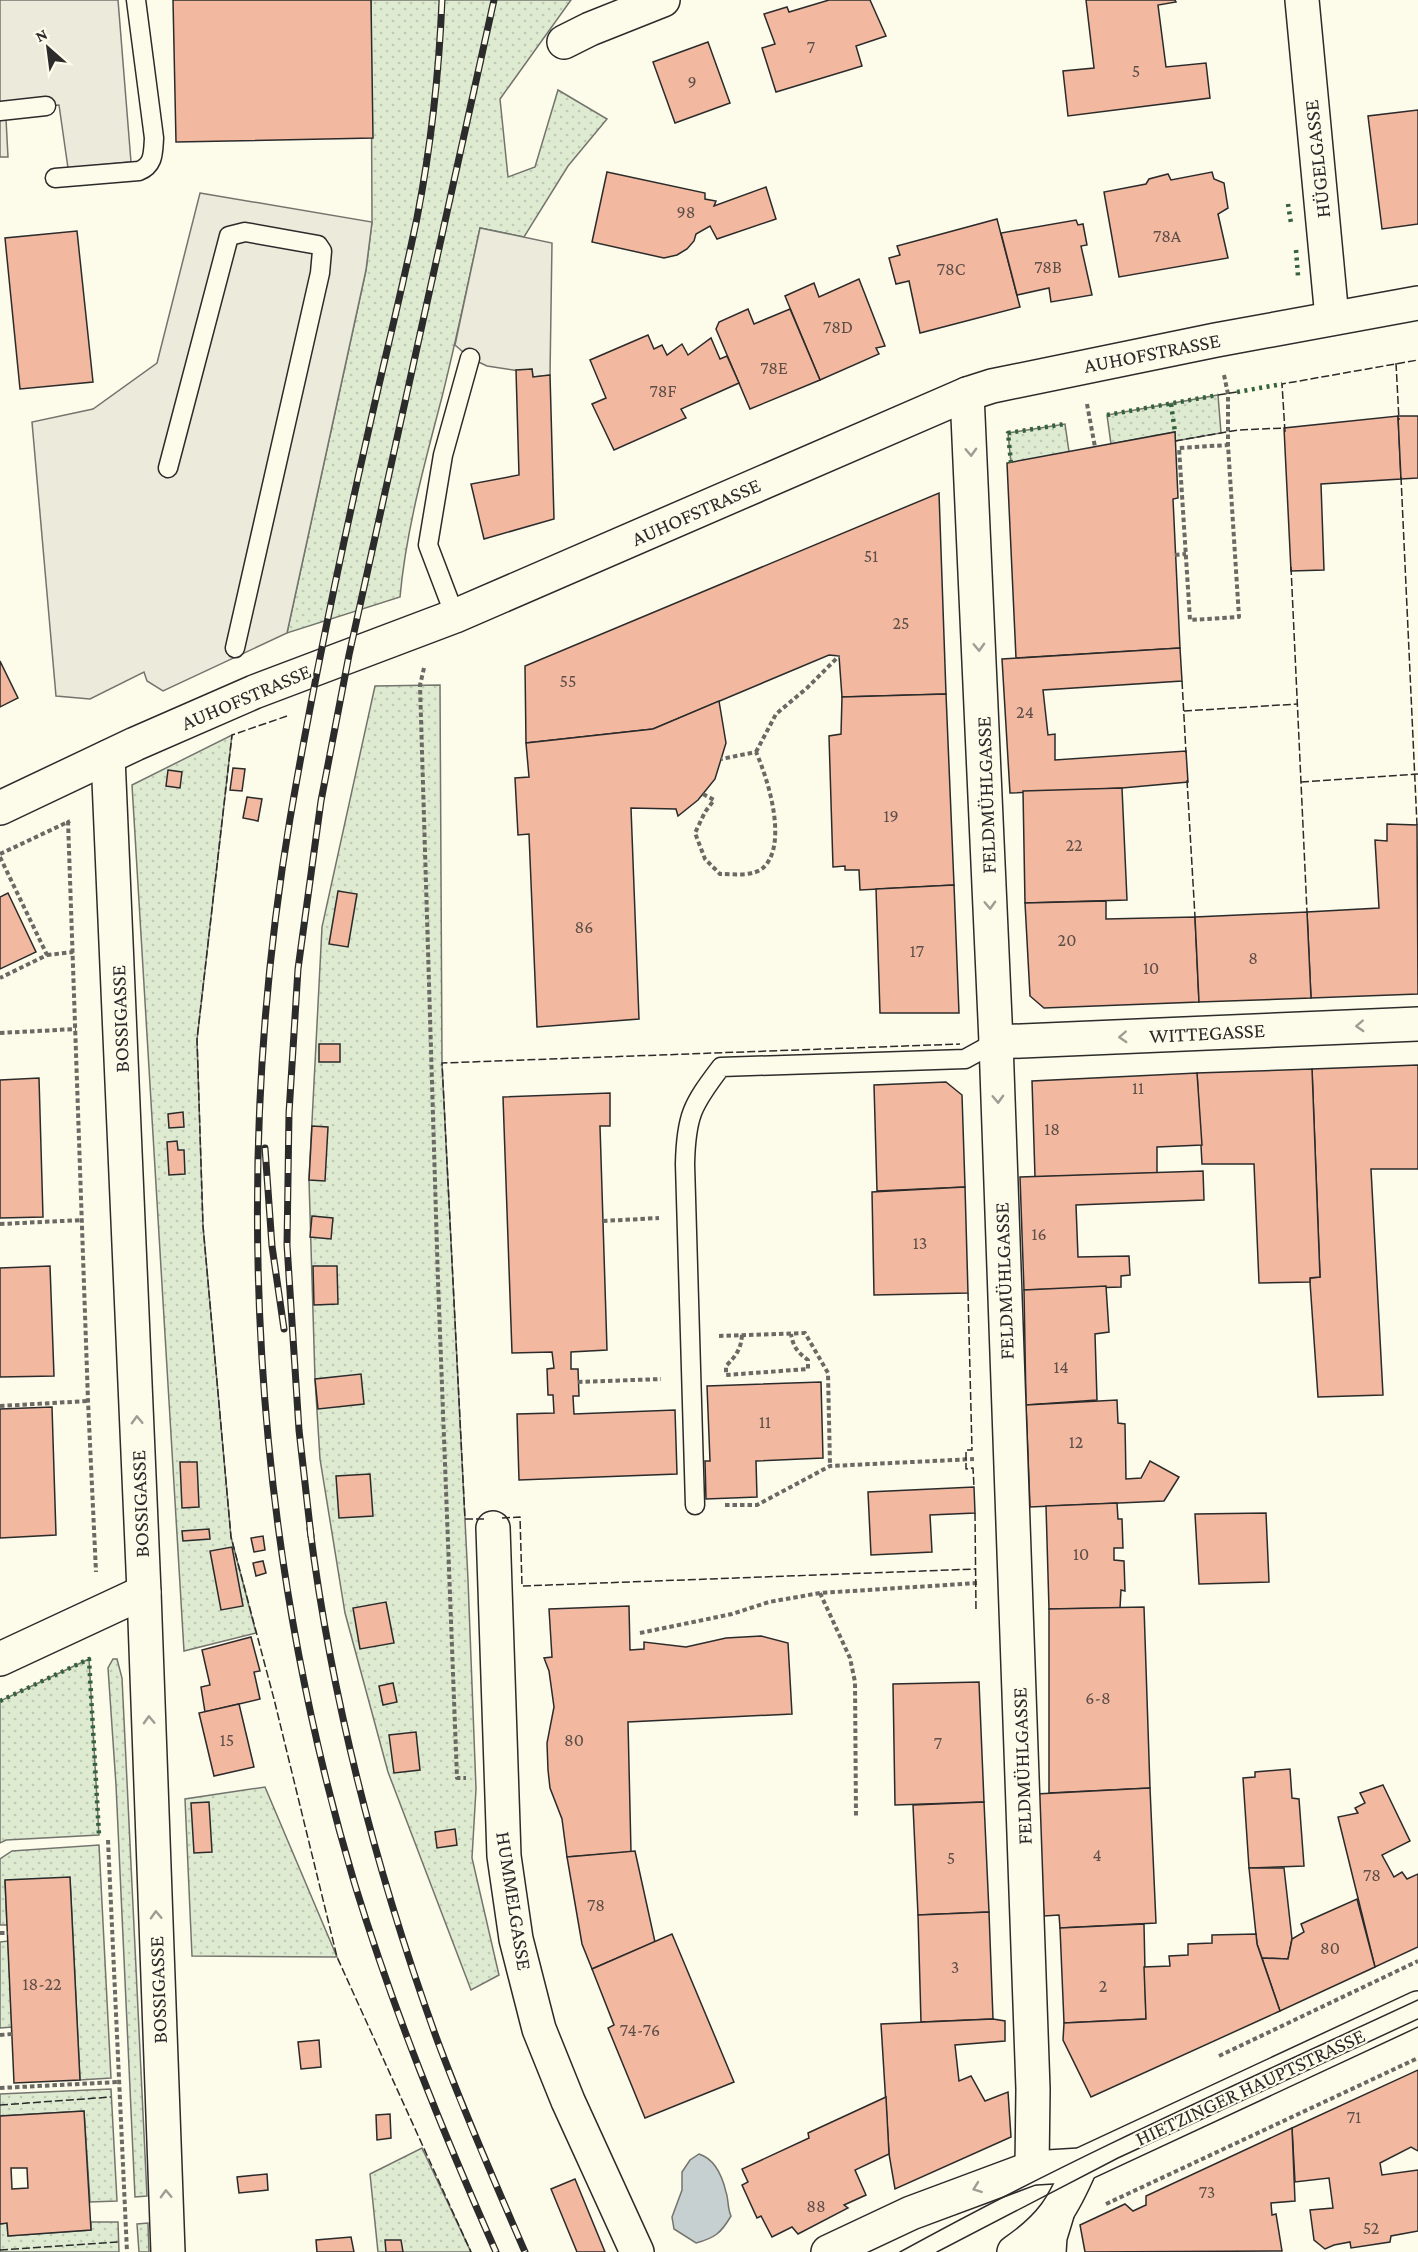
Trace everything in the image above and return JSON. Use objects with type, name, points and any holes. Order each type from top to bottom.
[{"type":"street","points":[[564,42],[590,29],[663,0]]},
{"type":"street","name":"HÜGELGASSE","points":[[1302,0],[1332,318]]},
{"type":"street","name":"AUHOFSTRASSE","points":[[0,808],[254,692],[445,620],[967,394],[992,386],[1216,340],[1418,303]]},
{"type":"street","name":"FELDMÜHLGASSE","points":[[967,394],[996,1042],[1033,2089],[1032,2168]]},
{"type":"street","name":"BOSSIGASSE","points":[[108,757],[144,1592],[168,2252]]},
{"type":"street","name":"WITTEGASSE","points":[[996,1042],[1418,1024]]},
{"type":"street","name":"HUMMELGASSE","points":[[493,1528],[504,1856],[516,1939],[539,2029],[568,2101],[637,2252]]},
{"type":"street","points":[[0,1659],[144,1592]]},
{"type":"street","name":"HIETZINGER HAUPTSTRASSE","points":[[828,2252],[911,2213],[1032,2168],[1081,2165],[1418,2008]]},
{"type":"street","points":[[1049,2252],[1050,2237],[1057,2214],[1072,2188],[1081,2165]]},
{"type":"street","points":[[1014,2252],[1038,2234],[1057,2214]]},
{"type":"lane","points":[[55,178],[139,171],[149,165],[152,159],[154,138],[136,0]]},
{"type":"lane","points":[[0,111],[46,106]]},
{"type":"lane","points":[[168,468],[229,237],[245,232],[318,245],[322,251],[320,273],[235,648]]},
{"type":"lane","points":[[445,620],[428,546],[443,455],[470,358]]},
{"type":"lane","points":[[695,1505],[685,1164],[689,1118],[701,1093],[721,1067],[965,1059],[996,1042]]},
{"type":"path","points":[[1216,340],[1228,394],[1228,446],[1239,617],[1190,620],[1179,448],[1228,446]]},
{"type":"path","points":[[1081,368],[1095,447]]},
{"type":"path","points":[[1175,555],[1186,554]]},
{"type":"path","points":[[445,620],[420,685],[438,1281],[457,1778],[500,1779]]},
{"type":"path","points":[[756,752],[776,714],[807,688],[839,656]]},
{"type":"path","points":[[721,759],[756,752]]},
{"type":"path","points":[[703,794],[714,800],[705,812],[695,833],[705,859],[720,874],[742,875],[763,868],[773,852],[776,825],[764,770],[756,752]]},
{"type":"path","points":[[47,955],[0,855],[110,798]]},
{"type":"path","points":[[68,821],[88,1401],[97,1582]]},
{"type":"path","points":[[0,978],[47,955],[73,952]]},
{"type":"path","points":[[0,1033],[76,1029]]},
{"type":"path","points":[[603,1221],[686,1217]]},
{"type":"path","points":[[0,1224],[82,1220]]},
{"type":"path","points":[[690,1337],[805,1333],[828,1373],[830,1466]]},
{"type":"path","points":[[742,1335],[742,1346],[726,1366],[726,1375],[808,1369],[808,1360],[798,1353],[791,1334]]},
{"type":"path","points":[[578,1382],[692,1377]]},
{"type":"path","points":[[0,1406],[88,1401]]},
{"type":"path","points":[[695,1505],[757,1505],[830,1466],[1011,1457]]},
{"type":"path","points":[[640,1633],[732,1614],[769,1602],[820,1593],[1015,1581]]},
{"type":"path","points":[[820,1593],[850,1658],[855,1682],[856,1818]]},
{"type":"path","points":[[108,1840],[127,2252]]},
{"type":"path","points":[[0,1933],[8,1933]]},
{"type":"path","points":[[1214,2058],[1418,1961]]},
{"type":"path","points":[[0,2035],[12,2034]]},
{"type":"path","points":[[0,2088],[118,2082]]},
{"type":"green space","points":[[371,0],[571,0],[500,99],[508,177],[535,167],[558,90],[607,119],[568,166],[524,237],[480,228],[452,355],[417,496],[400,597],[287,633],[366,270],[372,222]]},
{"type":"green space","points":[[1218,395],[1221,433],[1175,441],[1175,432],[1111,444],[1107,415]]},
{"type":"green space","points":[[1065,424],[1069,452],[1011,463],[1008,433]]},
{"type":"green space","points":[[440,685],[442,1063],[476,1789],[472,1858],[499,1975],[471,1990],[388,1772],[345,1613],[320,1459],[315,1379],[309,1180],[322,927],[375,686]]},
{"type":"green space","points":[[232,735],[197,1040],[203,1226],[231,1537],[256,1633],[184,1651],[132,785]]},
{"type":"green space","points":[[89,1659],[99,1835],[6,1840],[0,1843],[0,1701]]},
{"type":"green space","points":[[113,1659],[117,1659],[122,1678],[147,2196],[135,2197],[116,1785],[108,1668]]},
{"type":"green space","points":[[265,1787],[337,1957],[192,1956],[185,1799]]},
{"type":"green space","points":[[99,1845],[111,2078],[80,2080],[70,1878],[5,1881],[7,1925],[0,1925],[0,1859],[12,1851]]},
{"type":"green space","points":[[8,1941],[12,2027],[0,2028],[0,1942]]},
{"type":"green space","points":[[111,2089],[117,2201],[90,2202],[84,2111],[0,2116],[0,2094]]},
{"type":"green space","points":[[422,2148],[471,2252],[378,2252],[370,2174]]},
{"type":"green space","points":[[91,2222],[118,2222],[119,2252],[0,2252],[0,2224],[7,2223],[8,2236],[91,2230]]},
{"type":"green space","points":[[148,2223],[149,2252],[139,2252],[137,2224]]},
{"type":"shaded area","points":[[0,0],[118,0],[131,162],[68,168],[59,105],[0,102]]},
{"type":"shaded area","points":[[0,119],[6,119],[8,157],[0,157]]},
{"type":"shaded area","points":[[200,193],[372,222],[366,270],[287,633],[163,691],[147,681],[144,672],[90,699],[56,696],[32,422],[93,409],[157,363]]},
{"type":"shaded area","points":[[480,228],[552,243],[550,375],[533,377],[532,369],[520,371],[487,366],[470,358],[455,345]]},
{"type":"shaded area","points":[[699,2154],[714,2164],[720,2174],[731,2216],[717,2234],[696,2243],[674,2229],[672,2217],[682,2190],[682,2172],[690,2160]]},
{"type":"building","points":[[173,0],[371,0],[373,138],[176,142]]},
{"type":"building","points":[[829,0],[870,0],[886,36],[856,46],[862,66],[776,92],[762,48],[775,44],[764,14],[787,7],[789,12]]},
{"type":"building","points":[[1086,0],[1175,0],[1176,2],[1158,5],[1166,67],[1206,63],[1210,98],[1068,116],[1063,71],[1094,68]]},
{"type":"building","points":[[708,42],[730,103],[675,123],[653,62]]},
{"type":"building","points":[[1418,110],[1418,224],[1382,229],[1368,116]]},
{"type":"building","points":[[607,172],[705,193],[705,199],[716,201],[714,206],[766,187],[776,219],[717,239],[710,226],[696,234],[694,241],[687,249],[677,255],[664,258],[592,242]]},
{"type":"building","points":[[1212,172],[1214,179],[1224,183],[1228,208],[1218,214],[1228,258],[1119,277],[1104,192],[1146,184],[1149,179],[1168,174],[1171,180]]},
{"type":"building","points":[[997,219],[1020,307],[920,333],[909,281],[896,284],[889,258],[900,255],[897,246]]},
{"type":"building","points":[[1076,220],[1078,225],[1083,224],[1087,245],[1081,246],[1092,295],[1051,302],[1049,288],[1017,295],[1001,233]]},
{"type":"building","points":[[77,231],[93,382],[20,389],[5,238]]},
{"type":"building","points":[[859,279],[885,346],[876,348],[879,354],[820,380],[785,296],[814,283],[819,297]]},
{"type":"building","points":[[748,309],[754,324],[790,309],[820,380],[750,409],[716,329],[719,322]]},
{"type":"building","points":[[648,335],[654,349],[662,345],[667,355],[682,344],[688,355],[711,338],[720,359],[727,356],[739,383],[681,409],[686,418],[614,450],[592,404],[606,398],[590,360]]},
{"type":"building","points":[[532,369],[533,377],[550,375],[554,519],[484,539],[471,484],[519,475],[516,370]]},
{"type":"building","points":[[1398,416],[1401,479],[1321,484],[1324,570],[1291,571],[1284,428]]},
{"type":"building","points":[[1398,416],[1418,416],[1418,478],[1401,479]]},
{"type":"building","points":[[1175,432],[1178,498],[1173,499],[1180,648],[1016,658],[1007,463]]},
{"type":"building","points":[[939,493],[946,694],[842,697],[839,656],[829,655],[653,729],[526,743],[525,666]]},
{"type":"building","points":[[1180,648],[1182,681],[1043,690],[1048,735],[1055,734],[1055,760],[1186,751],[1188,782],[1122,788],[1010,793],[1002,659]]},
{"type":"building","points":[[0,661],[18,698],[0,707]]},
{"type":"building","points":[[946,694],[954,885],[860,890],[859,870],[845,870],[845,866],[833,867],[829,736],[841,734],[842,697]]},
{"type":"building","points":[[719,701],[726,743],[715,779],[698,800],[678,816],[676,809],[631,808],[639,1019],[537,1027],[529,834],[518,835],[515,778],[529,777],[526,743],[653,729]]},
{"type":"building","points":[[233,768],[245,769],[242,791],[230,790]]},
{"type":"building","points":[[168,770],[182,772],[180,788],[166,786]]},
{"type":"building","points":[[1122,788],[1127,900],[1025,903],[1023,791]]},
{"type":"building","points":[[247,797],[262,799],[258,821],[243,818]]},
{"type":"building","points":[[1387,824],[1417,825],[1418,994],[1311,998],[1307,912],[1379,908],[1375,840],[1387,841]]},
{"type":"building","points":[[954,885],[959,1013],[880,1013],[876,889]]},
{"type":"building","points":[[338,891],[357,894],[348,947],[329,944]]},
{"type":"building","points":[[8,893],[36,952],[0,969],[0,897]]},
{"type":"building","points":[[1106,901],[1106,919],[1195,917],[1199,1002],[1044,1008],[1030,996],[1025,903]]},
{"type":"building","points":[[1307,912],[1311,998],[1199,1002],[1195,917]]},
{"type":"building","points":[[319,1044],[340,1044],[340,1062],[319,1062]]},
{"type":"building","points":[[1418,1065],[1418,1169],[1371,1169],[1383,1395],[1318,1397],[1310,1282],[1310,1278],[1320,1277],[1312,1069]]},
{"type":"building","points":[[1312,1069],[1320,1277],[1310,1278],[1310,1282],[1259,1283],[1254,1164],[1202,1164],[1197,1073]]},
{"type":"building","points":[[1197,1073],[1202,1145],[1157,1147],[1157,1173],[1035,1177],[1032,1081]]},
{"type":"building","points":[[39,1078],[43,1217],[0,1218],[0,1080]]},
{"type":"building","points":[[946,1082],[962,1095],[965,1187],[877,1191],[874,1085]]},
{"type":"building","points":[[610,1093],[610,1126],[600,1126],[607,1350],[571,1352],[571,1369],[578,1369],[579,1396],[573,1396],[574,1414],[675,1410],[677,1474],[519,1480],[517,1414],[554,1413],[553,1395],[548,1395],[547,1369],[554,1368],[552,1352],[512,1353],[503,1097]]},
{"type":"building","points":[[183,1112],[184,1127],[169,1128],[168,1114]]},
{"type":"building","points":[[312,1126],[328,1127],[325,1181],[309,1180]]},
{"type":"building","points":[[177,1141],[178,1150],[184,1150],[185,1174],[169,1175],[167,1142]]},
{"type":"building","points":[[1203,1171],[1204,1200],[1076,1205],[1078,1257],[1129,1256],[1130,1275],[1121,1276],[1121,1287],[1024,1290],[1020,1177]]},
{"type":"building","points":[[965,1187],[968,1293],[874,1295],[872,1192]]},
{"type":"building","points":[[312,1216],[333,1218],[331,1239],[310,1237]]},
{"type":"building","points":[[50,1266],[54,1376],[0,1377],[0,1268]]},
{"type":"building","points":[[313,1266],[337,1266],[338,1304],[314,1305]]},
{"type":"building","points":[[1106,1286],[1109,1332],[1095,1334],[1097,1400],[1026,1405],[1024,1290]]},
{"type":"building","points":[[361,1374],[364,1404],[318,1409],[315,1379]]},
{"type":"building","points":[[821,1382],[823,1458],[756,1461],[757,1497],[706,1499],[705,1461],[710,1461],[707,1386]]},
{"type":"building","points":[[1117,1400],[1118,1423],[1125,1424],[1126,1479],[1141,1478],[1150,1461],[1179,1477],[1164,1501],[1030,1507],[1026,1405]]},
{"type":"building","points":[[52,1407],[56,1535],[0,1538],[0,1409]]},
{"type":"building","points":[[180,1462],[197,1462],[199,1507],[182,1508]]},
{"type":"building","points":[[370,1474],[373,1516],[339,1518],[336,1476]]},
{"type":"building","points":[[974,1487],[975,1513],[930,1515],[932,1552],[871,1555],[868,1492]]},
{"type":"building","points":[[1117,1503],[1118,1519],[1122,1519],[1123,1548],[1114,1548],[1114,1560],[1124,1561],[1125,1591],[1121,1590],[1120,1608],[1049,1609],[1046,1506]]},
{"type":"building","points":[[1266,1513],[1269,1582],[1199,1584],[1195,1514]]},
{"type":"building","points":[[209,1529],[210,1539],[183,1541],[182,1531]]},
{"type":"building","points":[[263,1536],[265,1550],[254,1552],[251,1538]]},
{"type":"building","points":[[232,1547],[243,1606],[221,1610],[210,1551]]},
{"type":"building","points":[[263,1561],[266,1573],[256,1576],[253,1563]]},
{"type":"building","points":[[386,1602],[394,1643],[360,1649],[353,1608]]},
{"type":"building","points":[[629,1606],[630,1650],[644,1649],[644,1642],[686,1647],[726,1638],[761,1636],[788,1643],[792,1714],[628,1722],[631,1852],[567,1857],[562,1819],[550,1788],[548,1770],[547,1743],[554,1707],[549,1671],[544,1658],[552,1657],[549,1609]]},
{"type":"building","points":[[1144,1607],[1150,1788],[1049,1793],[1049,1609]]},
{"type":"building","points":[[251,1637],[260,1671],[254,1672],[260,1699],[205,1712],[201,1687],[210,1685],[202,1650]]},
{"type":"building","points":[[979,1682],[984,1802],[895,1805],[893,1684]]},
{"type":"building","points":[[393,1683],[397,1702],[383,1705],[379,1686]]},
{"type":"building","points":[[239,1704],[254,1767],[214,1776],[199,1713]]},
{"type":"building","points":[[416,1732],[420,1770],[394,1773],[389,1735]]},
{"type":"building","points":[[1290,1769],[1292,1798],[1299,1799],[1304,1866],[1249,1868],[1243,1778],[1255,1777],[1255,1772]]},
{"type":"building","points":[[1383,1785],[1410,1841],[1382,1855],[1394,1877],[1402,1872],[1407,1879],[1418,1874],[1418,1947],[1375,1967],[1338,1817],[1358,1813],[1355,1808],[1365,1803],[1360,1793]]},
{"type":"building","points":[[1150,1788],[1156,1923],[1060,1928],[1059,1915],[1044,1916],[1036,1794]]},
{"type":"building","points":[[209,1802],[212,1852],[194,1853],[191,1803]]},
{"type":"building","points":[[984,1802],[989,1912],[918,1915],[913,1805]]},
{"type":"building","points":[[455,1829],[457,1845],[437,1848],[435,1832]]},
{"type":"building","points":[[635,1851],[655,1942],[592,1969],[582,1944],[567,1857]]},
{"type":"building","points":[[1249,1868],[1284,1868],[1292,1939],[1288,1959],[1262,1958],[1257,1944]]},
{"type":"building","points":[[70,1877],[80,2080],[14,2083],[5,1880]]},
{"type":"building","points":[[1357,1899],[1375,1967],[1280,2011],[1262,1958],[1288,1959],[1292,1939],[1304,1932],[1301,1924]]},
{"type":"building","points":[[989,1912],[993,2019],[921,2022],[918,1915]]},
{"type":"building","points":[[1144,1924],[1146,2019],[1064,2023],[1060,1928]]},
{"type":"building","points":[[672,1934],[734,2082],[645,2118],[608,2028],[614,2025],[592,1969]]},
{"type":"building","points":[[1256,1934],[1257,1944],[1280,2011],[1091,2097],[1063,2040],[1064,2023],[1146,2019],[1144,1967],[1170,1966],[1169,1956],[1188,1955],[1188,1944],[1212,1943],[1212,1935]]},
{"type":"building","points":[[993,2019],[1005,2021],[1005,2041],[955,2045],[959,2081],[971,2076],[985,2101],[1008,2092],[1011,2137],[895,2189],[889,2154],[881,2024]]},
{"type":"building","points":[[319,2040],[321,2067],[301,2069],[298,2042]]},
{"type":"building","points":[[1418,2070],[1418,2151],[1411,2147],[1380,2163],[1382,2175],[1418,2170],[1418,2231],[1391,2236],[1390,2242],[1351,2248],[1350,2242],[1325,2249],[1314,2240],[1310,2210],[1333,2208],[1329,2178],[1295,2182],[1292,2128]]},
{"type":"building","points":[[886,2097],[889,2154],[855,2170],[866,2195],[844,2205],[848,2208],[798,2234],[792,2227],[772,2237],[761,2216],[757,2218],[742,2185],[748,2182],[742,2169],[809,2138],[808,2133]]},
{"type":"building","points":[[84,2111],[91,2230],[8,2236],[7,2223],[0,2224],[0,2116]],"holes":[[[11,2168],[27,2168],[28,2188],[12,2189]]]},
{"type":"building","points":[[390,2114],[391,2138],[377,2140],[376,2115]]},
{"type":"building","points":[[1292,2128],[1295,2201],[1271,2203],[1272,2215],[1276,2214],[1282,2251],[1085,2252],[1080,2225],[1125,2204],[1133,2211],[1146,2205],[1146,2196]]},
{"type":"building","points":[[267,2174],[268,2190],[239,2193],[237,2177]]},
{"type":"building","points":[[575,2179],[605,2252],[577,2252],[551,2189]]},
{"type":"building","points":[[351,2237],[354,2252],[317,2252],[316,2240]]},
{"type":"building","points":[[385,2240],[401,2240],[403,2252],[386,2252]]},
{"type":"tram line","points":[[900,2252],[1092,2153],[1418,2000]]},
{"type":"tram line","points":[[937,2252],[1118,2158],[1418,2019]]},
{"type":"railway","points":[[442,0],[434,109],[417,218],[336,577],[290,819],[272,952],[261,1086],[257,1221],[262,1355],[274,1490],[293,1623],[320,1755],[355,1885],[386,1979],[438,2116],[496,2252]]},
{"type":"railway","points":[[311,1536],[299,1430],[287,1245],[289,1113],[298,969],[321,801],[349,655],[494,0]]},
{"type":"railway","points":[[265,1148],[272,1246],[284,1329]]},
{"type":"railway","points":[[310,1529],[319,1593],[344,1721],[375,1847],[445,2062],[525,2252]]},
{"type":"hedge","points":[[1288,204],[1291,223]]},
{"type":"hedge","points":[[1296,250],[1298,276]]},
{"type":"hedge","points":[[1237,392],[1282,384]]},
{"type":"hedge","points":[[1107,415],[1218,395]]},
{"type":"hedge","points":[[1171,404],[1175,432]]},
{"type":"hedge","points":[[1011,463],[1008,433],[1065,424]]},
{"type":"hedge","points":[[0,1701],[89,1659],[99,1835]]},
{"type":"fence","points":[[1285,432],[1282,384],[1418,360]]},
{"type":"fence","points":[[1396,363],[1399,420]]},
{"type":"fence","points":[[1218,395],[1237,392]]},
{"type":"fence","points":[[1175,441],[1238,430],[1284,428]]},
{"type":"fence","points":[[1401,477],[1417,825]]},
{"type":"fence","points":[[1291,567],[1307,912]]},
{"type":"fence","points":[[1182,681],[1186,753]]},
{"type":"fence","points":[[1184,711],[1298,704]]},
{"type":"fence","points":[[287,716],[232,735],[197,1039],[203,1226],[231,1537],[274,1699],[337,1957],[471,2252]]},
{"type":"fence","points":[[1301,782],[1418,774]]},
{"type":"fence","points":[[1187,780],[1195,917]]},
{"type":"fence","points":[[484,1519],[465,1519],[442,1063],[960,1044]]},
{"type":"fence","points":[[968,1293],[972,1450],[966,1450],[966,1469],[973,1468],[974,1487]]},
{"type":"fence","points":[[975,1513],[976,1611]]},
{"type":"fence","points":[[502,1518],[520,1517],[522,1586],[976,1569]]},
{"type":"fence","points":[[0,2105],[111,2097]]},
{"type":"fence","points":[[0,2250],[118,2242]]}]
